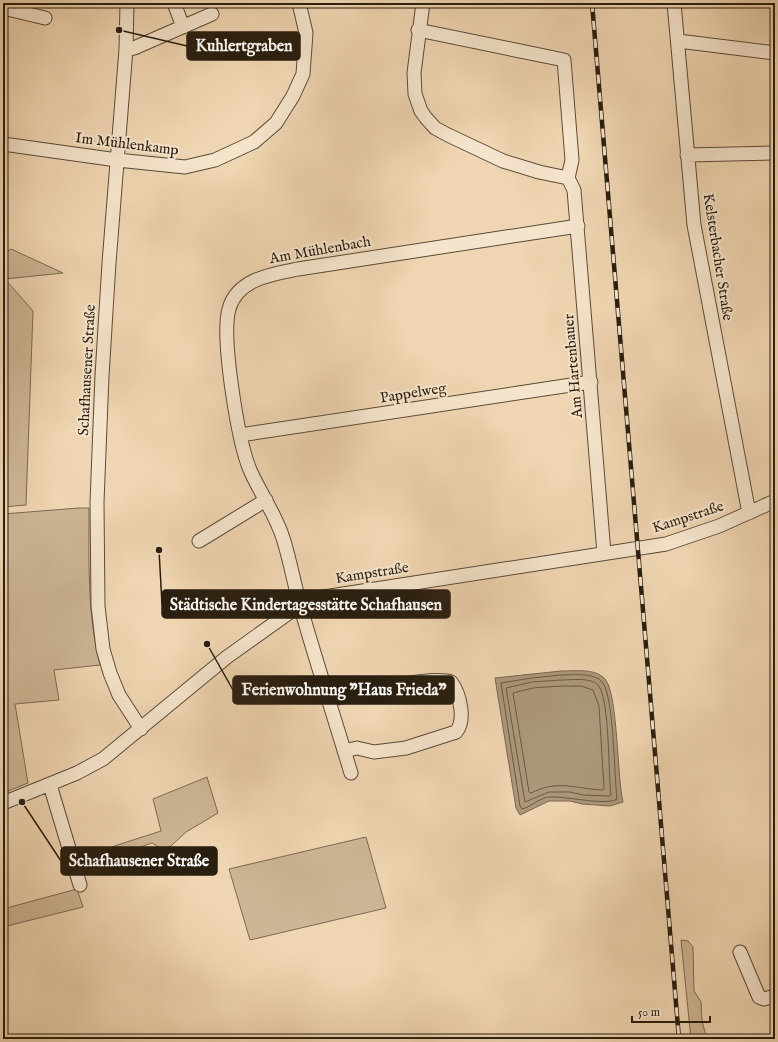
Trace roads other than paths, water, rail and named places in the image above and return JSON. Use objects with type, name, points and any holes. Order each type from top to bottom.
[{"type":"street","name":"Schafhausener Straße","points":[[127,3],[126,49],[102,376],[98,502],[98,606],[103,649],[110,673],[120,695],[141,729]]},
{"type":"street","points":[[174,3],[183,27]]},
{"type":"street","name":"Im Mühlenkamp","points":[[3,144],[117,160],[185,167],[215,160],[254,142],[276,123],[293,96],[303,74],[306,34],[299,3]]},
{"type":"street","points":[[418,30],[564,60],[572,160],[568,178],[503,161],[435,128],[421,111],[415,94],[414,65],[418,30],[423,3]]},
{"type":"street","name":"Kelsterbacher Straße","points":[[674,3],[694,225],[749,513]]},
{"type":"street","points":[[3,8],[45,18]]},
{"type":"street","points":[[126,49],[134,48],[212,14]]},
{"type":"street","points":[[678,41],[775,54]]},
{"type":"street","points":[[688,155],[775,153]]},
{"type":"street","name":"Am Hartenbauer","points":[[568,178],[574,190],[578,226],[604,553]]},
{"type":"street","name":"Am Mühlenbach","points":[[351,773],[300,604],[283,538],[266,500],[250,470],[240,435],[227,337],[229,308],[241,288],[263,276],[298,269],[578,226]]},
{"type":"street","name":"Pappelweg","points":[[240,435],[591,382]]},
{"type":"street","points":[[199,541],[266,500]]},
{"type":"street","name":"Kampstraße","points":[[3,803],[50,785],[103,759],[141,729],[190,686],[300,604],[322,597],[666,544],[699,533],[775,501]]},
{"type":"street","points":[[329,700],[370,690],[437,681],[451,682],[457,693],[461,722],[456,732],[406,748],[374,752],[357,748],[344,751]]},
{"type":"street","points":[[50,785],[80,885]]},
{"type":"street","points":[[740,952],[759,997],[764,999],[775,996]]},
{"type":"water","points":[[561,671],[584,671],[596,673],[605,679],[609,687],[615,718],[619,775],[623,802],[610,806],[582,804],[570,801],[549,801],[520,815],[516,808],[495,678]]},
{"type":"railway","points":[[592,3],[679,1039]]},
{"type":"place","name":"Kuhlertgraben","points":[[119,30]]},
{"type":"place","name":"Städtische Kindertagesstätte Schafhausen","points":[[159,550]]},
{"type":"place","name":"Ferienwohnung \"Haus Frieda\"","points":[[207,644]]},
{"type":"place","name":"Schafhausener Straße","points":[[22,802]]}]
